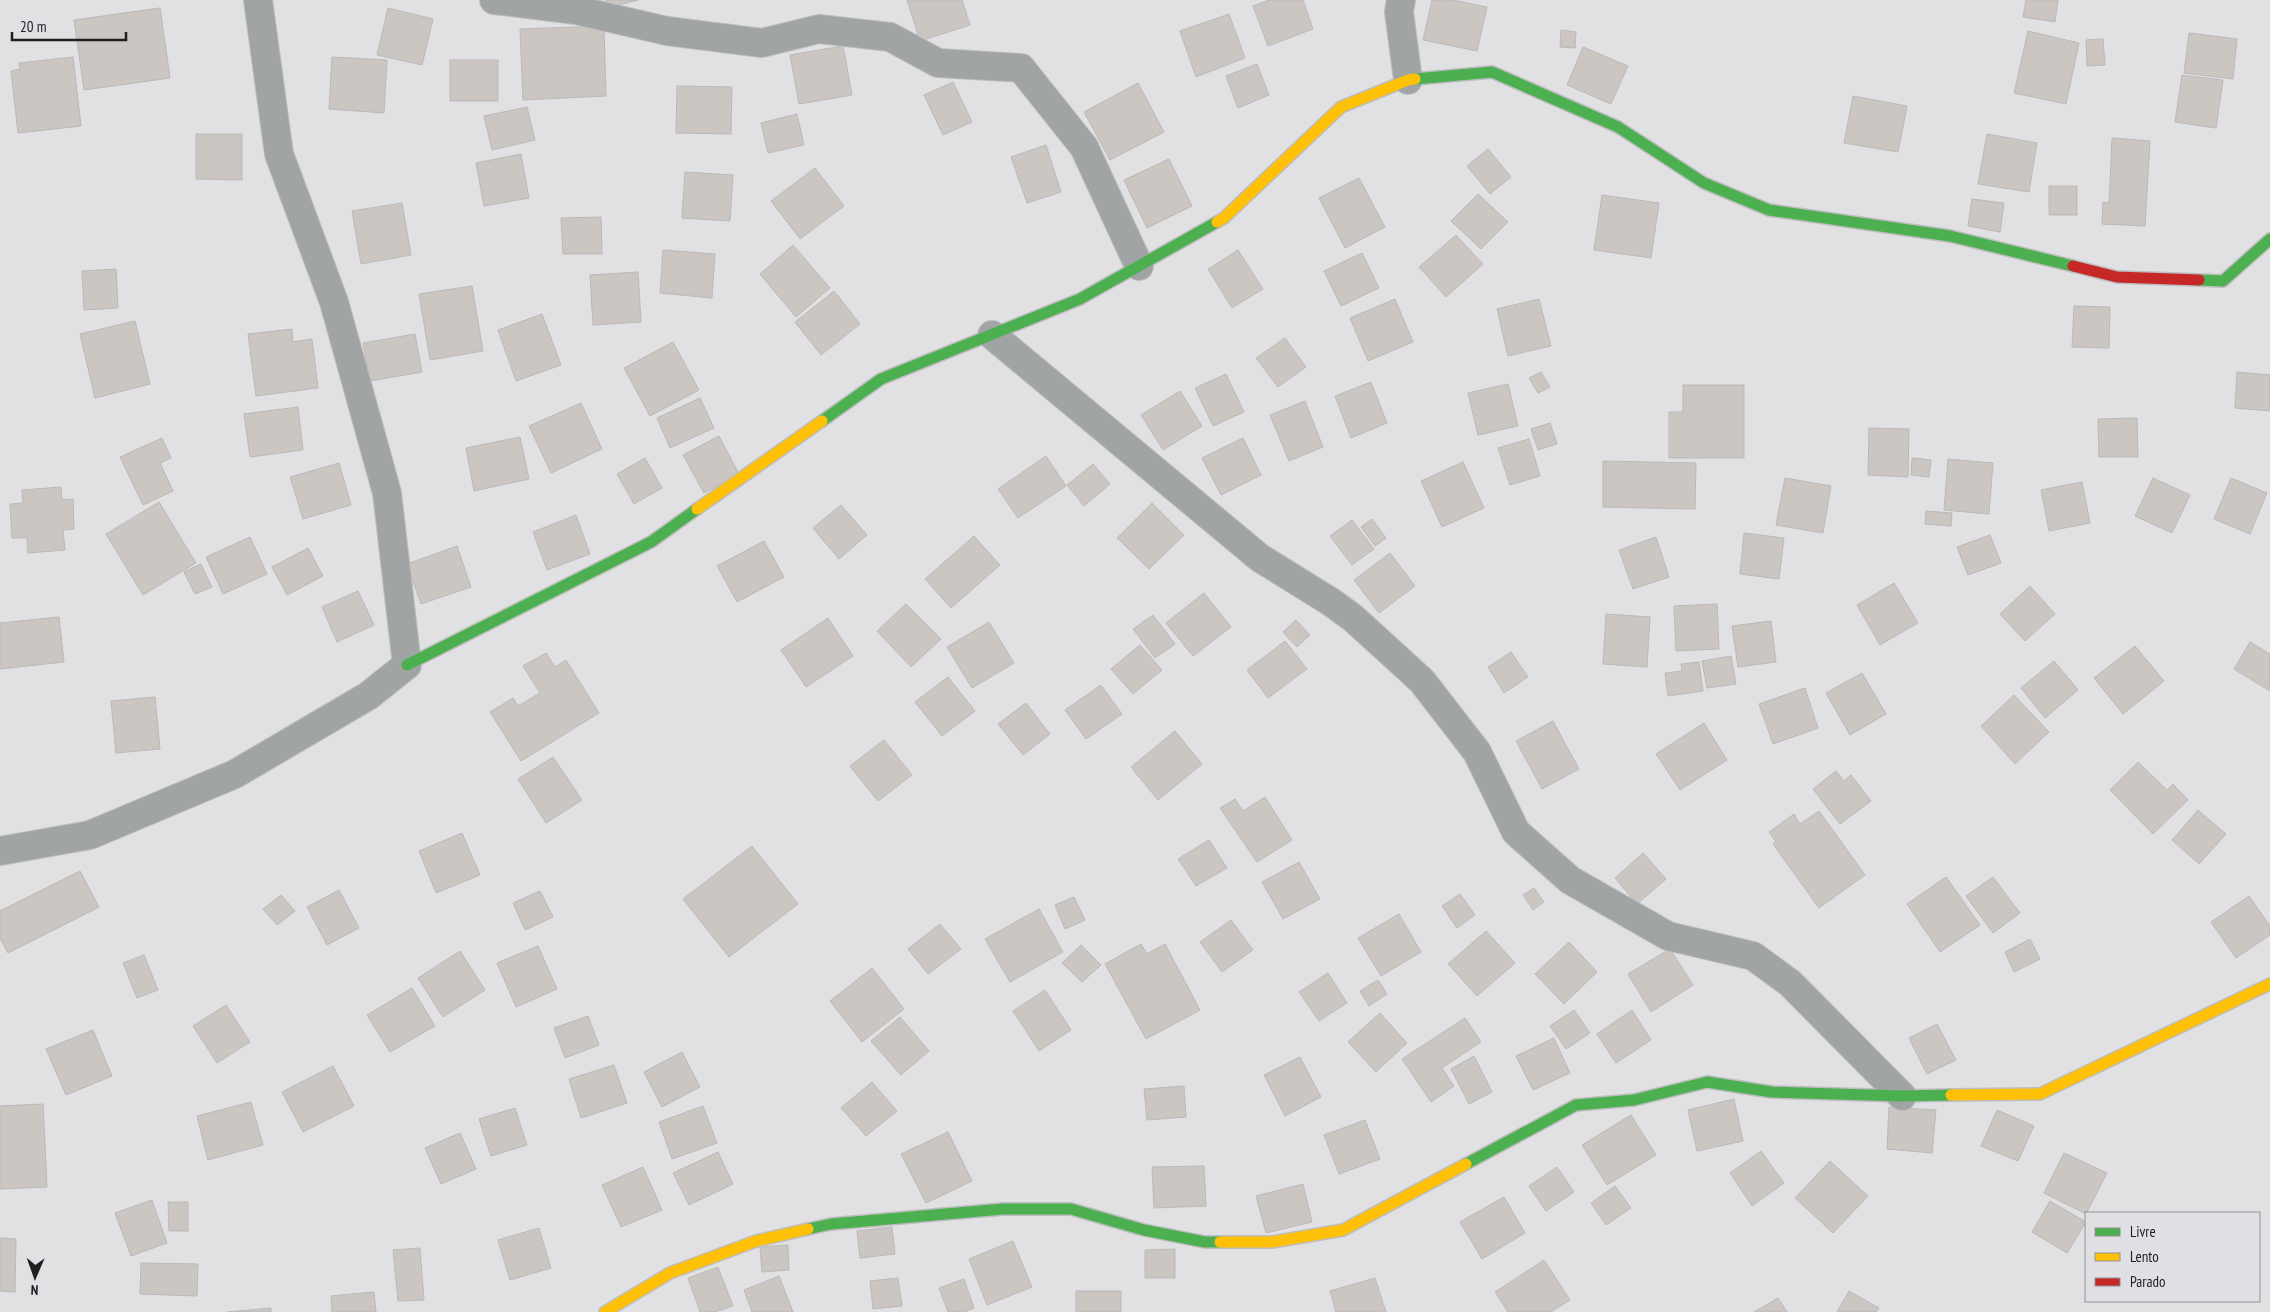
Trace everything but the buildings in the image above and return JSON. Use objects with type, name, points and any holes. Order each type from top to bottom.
[{"type":"street","points":[[258,0],[279,154],[334,302],[387,493],[407,665]]},
{"type":"street","points":[[494,0],[576,10],[666,31],[762,43],[819,29],[890,37],[938,63],[1021,68],[1084,147],[1139,266]]},
{"type":"street","points":[[1401,0],[1399,12],[1408,80]]},
{"type":"street","points":[[0,851],[90,835],[235,774],[368,696],[407,665],[650,542],[881,379],[1080,299],[1224,218],[1342,107],[1408,80],[1492,72],[1618,127],[1704,183],[1769,210],[1950,236],[2117,277],[2223,281],[2270,239]]},
{"type":"street","points":[[992,335],[1260,558],[1332,602],[1353,618],[1422,681],[1478,752],[1516,832],[1570,880],[1668,936],[1753,956],[1790,983],[1902,1096]]},
{"type":"street","points":[[605,1312],[670,1273],[756,1241],[831,1224],[1003,1209],[1071,1209],[1144,1230],[1205,1242],[1272,1242],[1343,1230],[1576,1104],[1634,1100],[1707,1082],[1772,1092],[1902,1096],[2040,1094],[2270,984]]},
{"type":"traffic: fast","points":[[1415,79],[1492,72],[1618,127],[1704,183],[1769,210],[1950,236],[2073,266]]},
{"type":"traffic: fast","points":[[822,421],[881,379],[1080,299],[1217,222]]},
{"type":"traffic: fast","points":[[2199,280],[2223,281],[2270,239]]},
{"type":"traffic: fast","points":[[407,665],[651,542],[697,509]]},
{"type":"traffic: fast","points":[[1466,1164],[1576,1105],[1634,1100],[1707,1082],[1772,1092],[1902,1096],[1951,1095]]},
{"type":"traffic: fast","points":[[808,1229],[831,1224],[1003,1209],[1071,1209],[1144,1230],[1205,1242],[1220,1242]]},
{"type":"traffic: slow","points":[[1217,222],[1224,218],[1341,107],[1408,80],[1415,79]]},
{"type":"traffic: slow","points":[[697,509],[822,421]]},
{"type":"traffic: slow","points":[[1951,1095],[2040,1094],[2270,984]]},
{"type":"traffic: slow","points":[[1220,1242],[1272,1242],[1343,1230],[1466,1164]]},
{"type":"traffic: slow","points":[[605,1312],[670,1273],[756,1241],[808,1229]]},
{"type":"traffic: jam","points":[[2073,266],[2117,277],[2199,280]]}]
